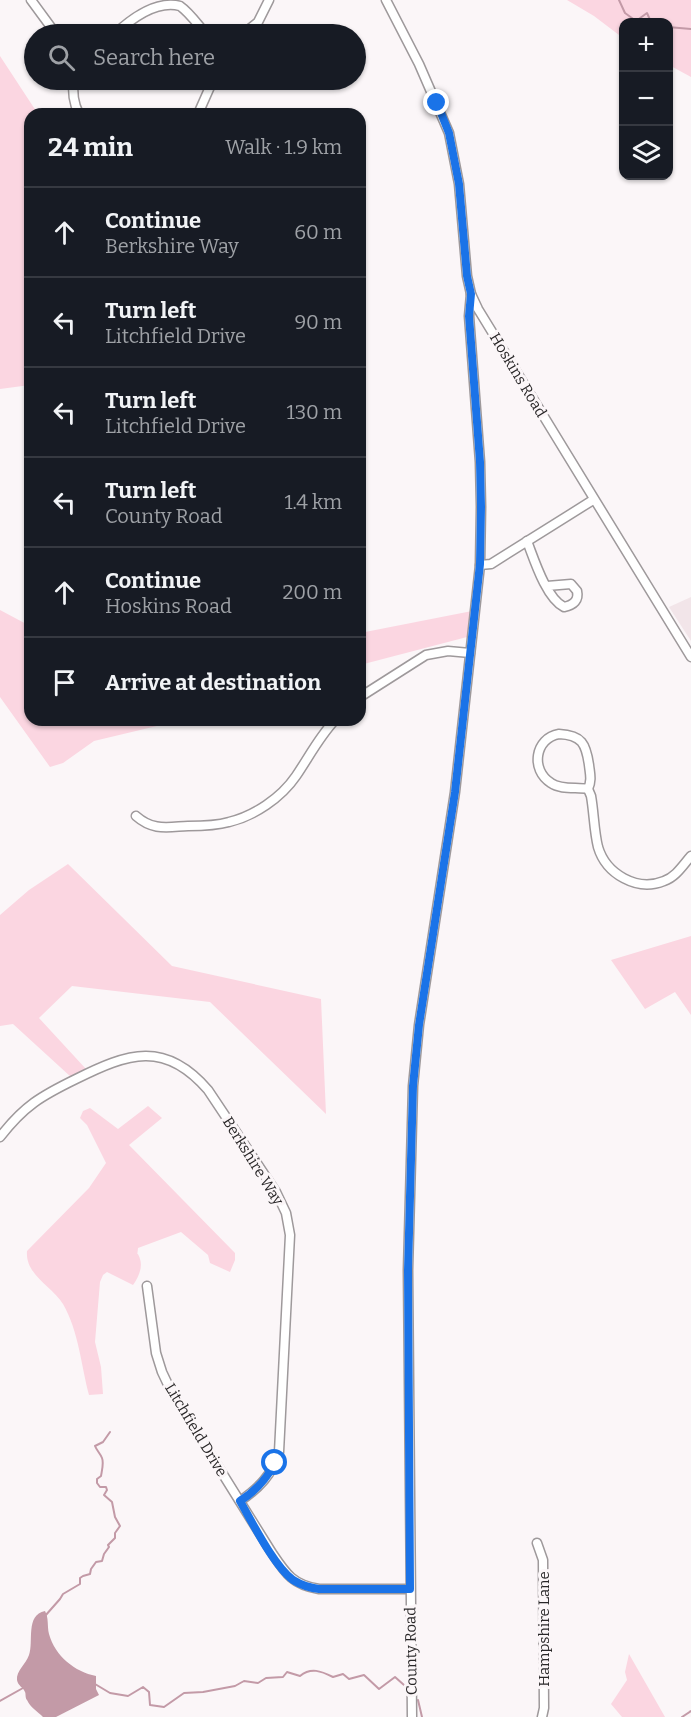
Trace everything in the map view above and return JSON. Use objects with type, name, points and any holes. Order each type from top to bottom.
[{"type":"street","points":[[31,0],[49,24]]},
{"type":"street","points":[[256,24],[269,0]]},
{"type":"street","name":"Hoskins Road","points":[[386,0],[419,64],[449,133],[459,184],[467,276],[471,294],[593,500],[691,657]]},
{"type":"street","points":[[126,24],[150,6],[170,2],[179,6],[197,24]]},
{"type":"street","points":[[72,90],[76,108]]},
{"type":"street","points":[[201,108],[209,90]]},
{"type":"street","name":"County Road","points":[[412,1717],[408,1270],[413,1086],[419,1025],[455,792],[480,564],[480,462],[469,316],[471,294]]},
{"type":"street","points":[[480,564],[491,564],[593,500]]},
{"type":"street","points":[[526,541],[547,586]]},
{"type":"street","points":[[366,693],[426,655],[448,651],[470,653]]},
{"type":"street","points":[[136,816],[145,824],[159,828],[218,825],[249,815],[275,798],[294,779],[330,726]]},
{"type":"street","points":[[588,789],[562,788],[544,778],[538,768],[537,758],[545,740],[552,735],[568,734],[579,738],[586,746],[591,781],[588,789],[598,847],[610,868],[619,876],[637,884],[657,884],[679,871],[691,856]]},
{"type":"street","name":"Berkshire Way","points":[[0,1137],[21,1112],[35,1101],[90,1072],[120,1059],[135,1056],[160,1058],[176,1063],[196,1077],[208,1090],[276,1192],[286,1213],[290,1235],[279,1452],[262,1484],[240,1501]]},
{"type":"street","name":"Litchfield Drive","points":[[147,1286],[156,1353],[171,1391],[282,1569],[295,1581],[319,1589],[410,1589]]},
{"type":"street","name":"Hampshire Lane","points":[[537,1542],[544,1570],[544,1708],[542,1717]]},
{"type":"shaded area","points":[[567,0],[691,0],[691,77],[673,67],[673,18],[619,18],[619,35]]},
{"type":"shaded area","points":[[0,56],[34,108],[24,108],[24,386],[0,389]]},
{"type":"shaded area","points":[[691,597],[691,641],[669,607]]},
{"type":"shaded area","points":[[0,610],[24,623],[24,726],[157,726],[94,741],[63,763],[50,767],[0,697]]},
{"type":"shaded area","points":[[472,611],[467,637],[366,663],[366,632]]},
{"type":"shaded area","points":[[68,864],[172,966],[321,999],[326,1114],[210,1002],[72,986],[39,1018],[86,1069],[71,1077],[13,1024],[0,1026],[0,915],[29,890]]},
{"type":"shaded area","points":[[691,936],[691,1015],[675,992],[645,1009],[611,960]]},
{"type":"shaded area","points":[[148,1106],[162,1118],[129,1145],[235,1253],[235,1260],[230,1272],[210,1263],[208,1255],[181,1232],[138,1248],[137,1254],[141,1262],[133,1285],[107,1272],[103,1275],[100,1282],[95,1342],[101,1367],[103,1394],[89,1395],[76,1337],[68,1315],[63,1304],[30,1267],[27,1251],[89,1188],[106,1163],[87,1125],[80,1118],[83,1111],[90,1108],[118,1129]]},
{"type":"shaded area","points":[[45,1611],[49,1634],[56,1649],[73,1667],[96,1676],[96,1689],[99,1695],[56,1717],[43,1717],[34,1709],[28,1703],[25,1692],[17,1680],[29,1655],[32,1623],[39,1614]]},
{"type":"shaded area","points":[[629,1654],[665,1717],[622,1717],[611,1704],[627,1680],[625,1672]]},
{"type":"waterway","points":[[619,0],[625,13],[632,18]]},
{"type":"waterway","points":[[640,18],[647,13],[649,18]]},
{"type":"waterway","points":[[673,27],[691,29]]},
{"type":"waterway","points":[[45,1616],[63,1594],[80,1584],[80,1578],[90,1574],[96,1562],[102,1561],[108,1545],[115,1538],[115,1533],[120,1526],[115,1517],[112,1502],[104,1495],[106,1487],[100,1487],[97,1483],[97,1479],[101,1476],[103,1462],[95,1446],[103,1442],[110,1432]]},
{"type":"waterway","points":[[95,1684],[110,1693],[128,1696],[143,1687],[149,1692],[150,1705],[164,1707],[184,1693],[235,1686],[244,1681],[258,1683],[266,1678],[283,1677],[287,1672],[300,1676],[316,1671],[333,1677],[343,1674],[349,1679],[364,1675],[379,1689],[395,1677],[404,1685]]},
{"type":"waterway","points":[[0,1701],[23,1688]]},
{"type":"waterway","points":[[418,1700],[422,1717]]},
{"type":"waterway","points":[[682,1717],[691,1711]]},
{"type":"route","points":[[275,1463],[262,1484],[240,1501],[288,1575],[308,1587],[319,1589],[410,1589],[408,1270],[415,1056],[455,792],[480,564],[480,462],[469,316],[471,294],[467,276],[459,184],[449,133],[437,103]]}]
